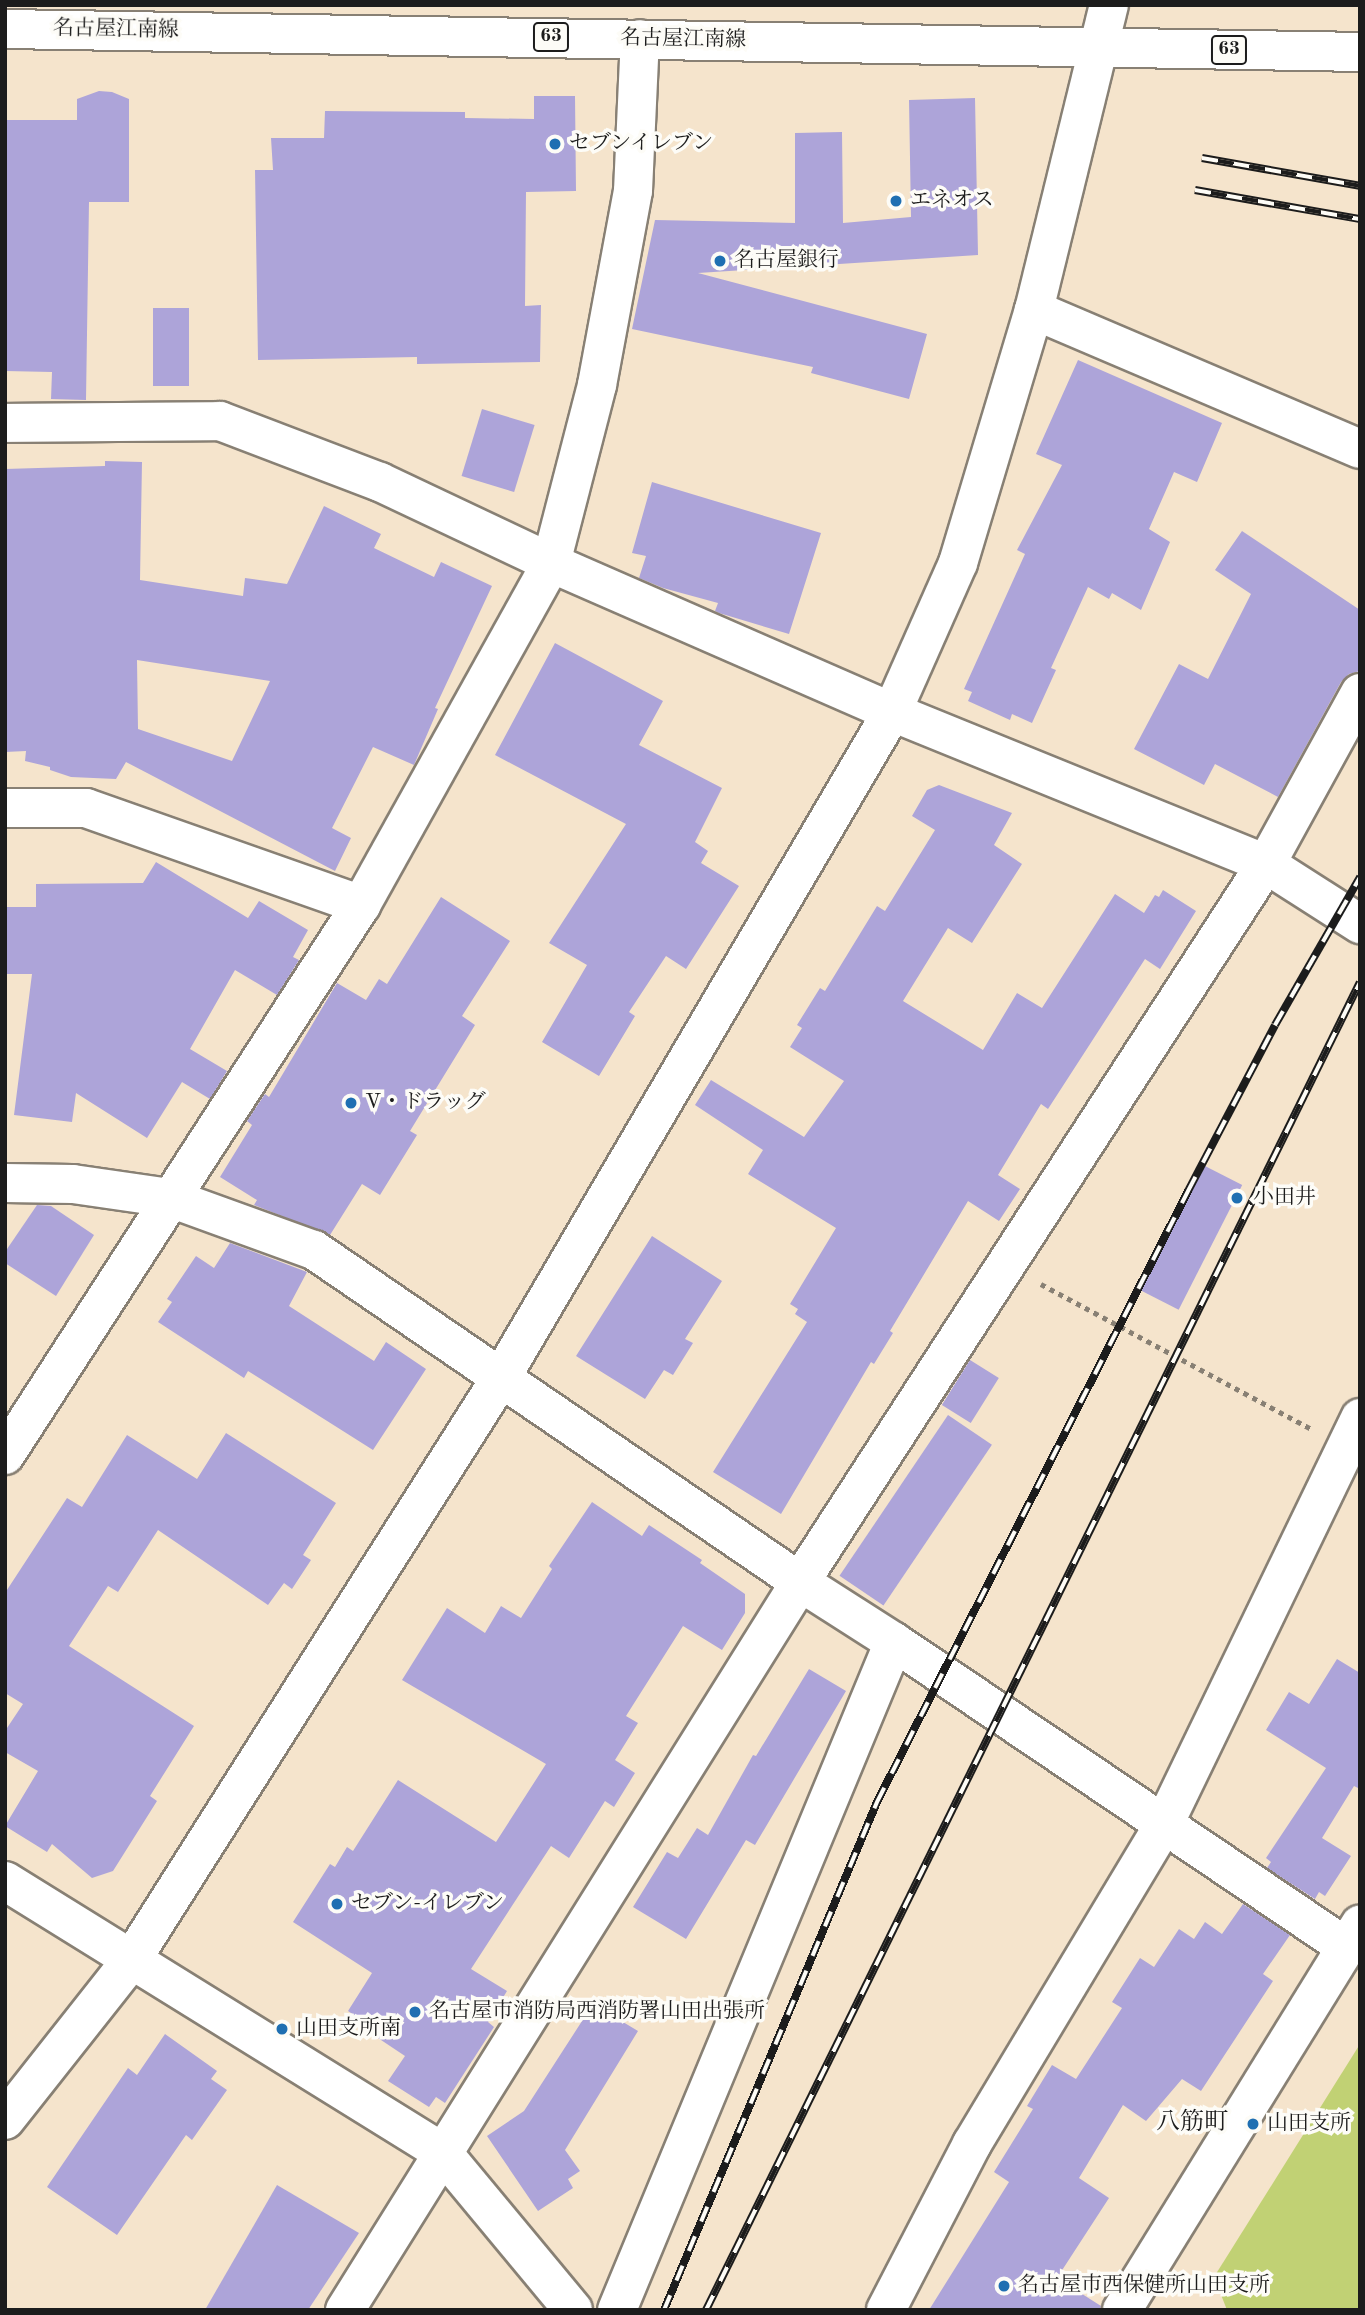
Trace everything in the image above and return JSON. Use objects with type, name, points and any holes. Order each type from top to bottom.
[{"type":"street","points":[[5,2120],[132,1959],[502,1376],[892,712],[958,563],[1034,310],[1109,5]]},
{"type":"street","name":"名古屋江南線","points":[[5,29],[1360,52]]},
{"type":"street","points":[[5,1455],[170,1198],[249,1082],[361,905],[551,563],[597,385],[633,191],[640,39]]},
{"type":"street","points":[[1034,310],[1360,449]]},
{"type":"street","points":[[5,423],[220,421],[380,482],[551,563],[892,712],[1266,864],[1360,924]]},
{"type":"street","points":[[345,2310],[800,1582],[1266,864],[1360,693]]},
{"type":"street","points":[[5,808],[86,808],[361,905]]},
{"type":"street","points":[[5,1183],[73,1184],[170,1198],[314,1250],[800,1582],[1164,1824],[1353,1937],[1122,2310]]},
{"type":"street","points":[[886,2310],[972,2144],[1164,1824],[1353,1433]]},
{"type":"street","points":[[617,2310],[894,1642]]},
{"type":"street","points":[[5,1881],[442,2152],[573,2310]]},
{"type":"path","points":[[1006,1265],[1353,1433]]},
{"type":"green space","points":[[1360,2044],[1360,2310],[1227,2310],[1214,2277]]},
{"type":"building","points":[[99,91],[112,92],[129,99],[129,202],[89,202],[86,400],[51,399],[52,372],[5,371],[5,120],[77,120],[77,99]]},
{"type":"building","points":[[534,96],[575,96],[576,191],[526,192],[525,306],[541,305],[540,362],[417,364],[417,357],[258,360],[255,170],[273,170],[271,138],[324,138],[325,111],[465,112],[465,118],[534,119]]},
{"type":"building","points":[[975,98],[978,255],[698,273],[927,334],[909,399],[811,373],[813,367],[632,329],[655,220],[795,223],[795,133],[842,132],[843,223],[911,217],[909,100]]},
{"type":"building","points":[[153,308],[189,308],[189,386],[153,386]]},
{"type":"building","points":[[1078,360],[1222,423],[1197,482],[1174,472],[1149,529],[1170,542],[1141,610],[1112,593],[1109,599],[1088,587],[1051,668],[1056,670],[1032,723],[1012,714],[1010,720],[968,701],[972,692],[964,689],[1025,554],[1017,550],[1062,465],[1036,454]]},
{"type":"building","points":[[482,409],[535,425],[514,492],[462,476]]},
{"type":"building","points":[[105,461],[142,462],[140,580],[243,596],[245,578],[287,584],[324,506],[381,534],[374,548],[434,577],[441,562],[492,586],[435,708],[438,709],[414,765],[373,747],[332,828],[351,838],[335,871],[126,762],[116,779],[71,777],[50,770],[50,767],[25,761],[26,751],[5,752],[5,469],[105,466]],"holes":[[[137,660],[270,681],[232,761],[138,729]]]},
{"type":"building","points":[[652,482],[821,533],[789,634],[719,613],[715,611],[718,603],[663,588],[639,578],[646,556],[632,553]]},
{"type":"building","points":[[1242,531],[1360,610],[1360,671],[1349,674],[1341,682],[1278,797],[1215,764],[1204,785],[1134,749],[1179,664],[1208,679],[1251,594],[1215,570]]},
{"type":"building","points":[[555,643],[663,701],[639,745],[722,788],[695,842],[708,851],[701,863],[739,886],[686,969],[666,956],[629,1012],[635,1016],[599,1076],[542,1042],[587,965],[549,943],[626,824],[495,755]]},
{"type":"building","points":[[939,785],[1012,813],[994,845],[1022,864],[972,943],[948,928],[903,1001],[983,1050],[1017,993],[1042,1008],[1115,894],[1144,913],[1155,895],[1159,897],[1163,890],[1196,911],[1160,969],[1145,959],[1048,1109],[1041,1104],[998,1175],[1020,1189],[999,1221],[968,1201],[890,1331],[893,1333],[874,1364],[871,1362],[781,1514],[713,1472],[807,1322],[795,1314],[798,1309],[790,1304],[836,1228],[748,1174],[763,1150],[695,1105],[711,1080],[804,1137],[844,1081],[790,1047],[802,1028],[797,1025],[820,988],[825,991],[877,906],[885,911],[935,830],[912,816],[927,790]]},
{"type":"building","points":[[156,862],[248,918],[259,901],[308,930],[293,957],[299,960],[277,995],[235,970],[190,1049],[227,1071],[210,1099],[182,1082],[147,1138],[76,1093],[72,1122],[14,1115],[32,974],[5,974],[5,907],[36,907],[36,884],[143,883]]},
{"type":"building","points":[[441,897],[510,941],[462,1016],[475,1025],[410,1131],[417,1135],[380,1195],[362,1184],[330,1235],[254,1205],[257,1200],[220,1177],[252,1125],[247,1121],[265,1094],[269,1097],[337,983],[366,1000],[379,979],[387,984]]},
{"type":"building","points":[[1203,1165],[1242,1185],[1179,1310],[1139,1290]]},
{"type":"building","points":[[37,1205],[51,1206],[94,1235],[56,1296],[5,1263],[5,1252]]},
{"type":"building","points":[[652,1236],[722,1281],[685,1339],[693,1343],[673,1375],[664,1370],[645,1399],[576,1356]]},
{"type":"building","points":[[230,1243],[307,1272],[289,1306],[374,1361],[386,1342],[426,1369],[373,1450],[248,1371],[244,1378],[158,1322],[172,1302],[167,1299],[196,1256],[214,1268]]},
{"type":"building","points":[[970,1360],[999,1378],[971,1423],[942,1405]]},
{"type":"building","points":[[948,1415],[992,1445],[883,1605],[840,1576]]},
{"type":"building","points":[[226,1433],[336,1503],[303,1555],[311,1560],[292,1589],[284,1583],[268,1605],[158,1530],[118,1592],[108,1586],[69,1646],[194,1726],[150,1796],[157,1801],[113,1871],[92,1878],[52,1844],[47,1852],[5,1826],[38,1771],[5,1752],[5,1731],[23,1704],[5,1693],[5,1593],[67,1498],[82,1507],[127,1435],[197,1479]]},
{"type":"building","points":[[592,1502],[642,1536],[649,1525],[702,1560],[700,1563],[745,1594],[745,1613],[722,1650],[683,1626],[626,1716],[638,1723],[615,1760],[635,1773],[614,1807],[605,1801],[569,1858],[551,1846],[471,1969],[507,1991],[488,2022],[494,2027],[445,2103],[436,2097],[429,2107],[388,2081],[405,2056],[366,2030],[369,2025],[348,2011],[372,1973],[293,1922],[330,1864],[335,1867],[347,1847],[353,1851],[398,1780],[496,1842],[546,1764],[402,1680],[447,1608],[485,1633],[501,1606],[521,1618],[552,1569],[549,1566]]},
{"type":"building","points":[[1337,1659],[1360,1673],[1360,1789],[1354,1786],[1322,1838],[1351,1856],[1325,1896],[1319,1892],[1315,1899],[1267,1868],[1271,1862],[1266,1858],[1326,1768],[1266,1730],[1289,1692],[1309,1704]]},
{"type":"building","points":[[809,1669],[846,1691],[755,1845],[746,1840],[686,1939],[633,1907],[667,1852],[678,1858],[697,1828],[708,1835],[753,1755],[756,1756]]},
{"type":"building","points":[[1243,1904],[1290,1935],[1263,1974],[1273,1981],[1201,2091],[1182,2079],[1146,2121],[1123,2105],[1079,2178],[1109,2198],[1057,2278],[1101,2306],[1100,2310],[929,2310],[1009,2182],[994,2172],[1033,2109],[1027,2106],[1052,2065],[1076,2079],[1122,2008],[1112,2002],[1140,1958],[1154,1967],[1179,1929],[1194,1939],[1205,1922],[1222,1934]]},
{"type":"building","points":[[593,2004],[638,2031],[565,2150],[580,2171],[568,2179],[573,2188],[538,2211],[487,2136],[524,2111]]},
{"type":"building","points":[[165,2034],[217,2071],[211,2079],[227,2090],[192,2140],[186,2135],[117,2235],[47,2187],[128,2068],[137,2075]]},
{"type":"building","points":[[277,2185],[359,2233],[308,2310],[205,2310]]},
{"type":"railway","points":[[1202,158],[1360,186]]},
{"type":"railway","points":[[1195,190],[1360,219]]},
{"type":"railway","points":[[664,2310],[877,1802],[1188,1191],[1275,1025],[1360,877]]},
{"type":"railway","points":[[706,2310],[1360,982]]},
{"type":"place","name":"セブンイレブン","points":[[555,144]]},
{"type":"place","name":"エネオス","points":[[896,201]]},
{"type":"place","name":"名古屋銀行","points":[[720,261]]},
{"type":"place","name":"V・ドラッグ","points":[[351,1103]]},
{"type":"place","name":"小田井","points":[[1237,1198]]},
{"type":"place","name":"セブン-イレブン","points":[[337,1904]]},
{"type":"place","name":"名古屋市消防局西消防署山田出張所","points":[[415,2012]]},
{"type":"place","name":"山田支所南","points":[[282,2029]]},
{"type":"place","name":"山田支所","points":[[1253,2124]]},
{"type":"place","name":"名古屋市西保健所山田支所","points":[[1004,2286]]},
{"type":"district","name":"八筋町","points":[[1192,2124]]}]
